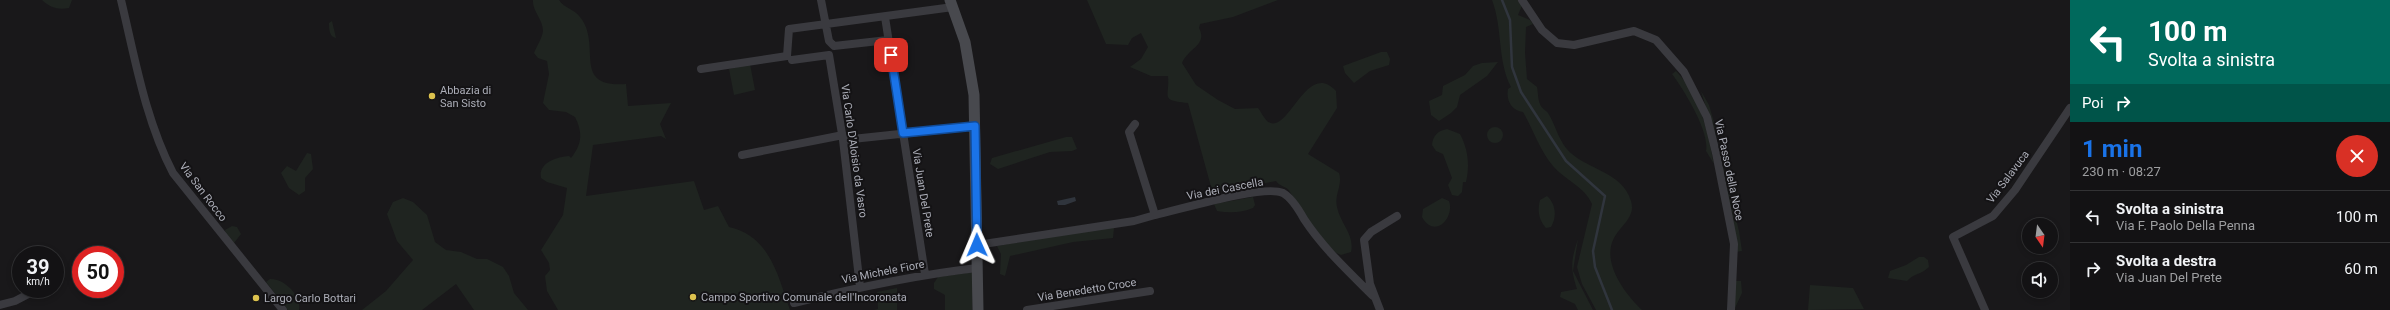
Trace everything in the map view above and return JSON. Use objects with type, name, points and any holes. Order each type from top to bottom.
[{"type":"main road","points":[[952,4],[965,42],[971,72],[975,126],[978,310]]},
{"type":"street","name":"Via San Rocco","points":[[121,0],[152,121],[160,147],[173,173],[284,310]]},
{"type":"street","points":[[821,0],[829,41],[834,46],[888,40]]},
{"type":"street","name":"Via Passo della Noce","points":[[1522,0],[1542,30],[1557,43],[1574,45],[1634,31],[1656,40],[1684,72],[1707,118],[1734,244],[1731,310]]},
{"type":"street","points":[[701,69],[787,56],[788,29],[885,17],[952,4]]},
{"type":"street","name":"Via Juan Del Prete","points":[[885,17],[925,274]]},
{"type":"street","name":"Via Carlo D'Aloisio da Vasro","points":[[792,60],[829,55],[843,138],[860,287]]},
{"type":"street","name":"Via Salavuca","points":[[1985,310],[1954,237],[1993,216],[2015,190],[2070,108]]},
{"type":"street","points":[[1135,124],[1129,132],[1155,215]]},
{"type":"street","points":[[742,155],[843,138],[975,126]]},
{"type":"street","name":"Via dei Cascella","points":[[977,245],[1134,221],[1231,197],[1263,192],[1282,193],[1288,196],[1298,209],[1321,244],[1373,296]]},
{"type":"street","points":[[1380,310],[1373,296],[1367,270],[1365,236],[1397,216]]},
{"type":"street","name":"Via Michele Fiore","points":[[794,303],[860,287],[925,274],[977,268]]},
{"type":"street","name":"Via Benedetto Croce","points":[[1028,310],[1150,291]]},
{"type":"street","points":[[0,305],[21,298]]},
{"type":"shaded area","points":[[42,0],[72,0],[69,8],[61,9],[52,7]]},
{"type":"shaded area","points":[[533,0],[559,0],[580,17],[586,28],[589,40],[593,72],[598,79],[609,83],[626,84],[628,106],[671,103],[660,124],[666,139],[661,136],[593,145],[586,196],[694,181],[704,210],[718,206],[729,227],[743,232],[754,239],[763,248],[776,271],[790,310],[558,310],[547,291],[545,276],[550,270],[549,263],[541,250],[563,215],[567,188],[547,182],[541,178],[541,173],[542,168],[554,159],[569,156],[571,158],[579,143],[580,133],[575,117],[566,112],[549,110],[543,103],[549,74],[547,61],[538,58],[534,53],[541,39],[543,27],[534,8]]},
{"type":"shaded area","points":[[1087,0],[1278,0],[1233,17],[1200,24],[1199,28],[1201,39],[1182,63],[1196,85],[1218,100],[1235,109],[1258,108],[1267,121],[1275,123],[1282,119],[1307,90],[1316,84],[1325,84],[1336,91],[1337,108],[1308,154],[1339,173],[1340,182],[1336,203],[1351,240],[1351,252],[1341,255],[1325,244],[1312,228],[1289,190],[1276,181],[1213,194],[1188,103],[1169,99],[1168,76],[1151,76],[1130,67],[1141,59],[1148,47],[1141,33],[1132,38],[1128,45],[1106,44]]},
{"type":"shaded area","points":[[1492,0],[1521,0],[1523,3],[1518,15],[1530,20],[1533,24],[1526,27],[1525,53],[1527,79],[1537,87],[1542,108],[1548,113],[1566,148],[1582,161],[1611,176],[1620,183],[1631,201],[1632,207],[1630,216],[1614,238],[1610,257],[1622,287],[1642,310],[1596,310],[1582,284],[1577,267],[1592,204],[1580,188],[1558,171],[1548,160],[1523,112],[1515,109],[1510,104],[1508,89],[1511,87],[1504,66],[1498,22]]},
{"type":"shaded area","points":[[332,21],[336,38],[332,36],[330,32],[329,23]]},
{"type":"shaded area","points":[[1381,52],[1387,52],[1390,59],[1389,65],[1370,71],[1354,83],[1345,73],[1343,66]]},
{"type":"shaded area","points":[[1498,62],[1487,76],[1460,95],[1457,107],[1451,113],[1439,121],[1431,115],[1429,101],[1442,95],[1443,86],[1465,75],[1473,66],[1482,63]]},
{"type":"shaded area","points":[[750,64],[755,90],[734,95],[729,69]]},
{"type":"shaded area","points":[[1676,71],[1692,92],[1702,114],[1714,164],[1706,151],[1704,133],[1695,111],[1672,74]]},
{"type":"shaded area","points":[[1701,91],[1709,105],[1718,136],[1716,137],[1739,231],[1742,251],[1735,252],[1712,127]]},
{"type":"shaded area","points":[[1495,127],[1501,129],[1503,135],[1501,141],[1495,143],[1489,141],[1487,135],[1489,129]]},
{"type":"shaded area","points":[[1447,129],[1460,134],[1468,157],[1466,182],[1463,182],[1462,192],[1458,196],[1452,195],[1448,185],[1452,178],[1443,154],[1436,151],[1432,145],[1436,134]]},
{"type":"shaded area","points":[[1066,137],[1072,137],[1077,149],[1072,151],[1050,152],[998,169],[990,164],[992,158]]},
{"type":"shaded area","points":[[307,153],[311,154],[313,169],[305,178],[305,191],[299,195],[289,188],[281,173],[287,166],[296,171]]},
{"type":"shaded area","points":[[1547,196],[1554,207],[1555,215],[1551,227],[1546,228],[1540,219],[1539,208],[1540,200]]},
{"type":"shaded area","points":[[1075,197],[1076,201],[1065,205],[1058,205],[1057,201]]},
{"type":"shaded area","points":[[1253,197],[1255,205],[1253,208],[1240,212],[1217,211],[1214,204]]},
{"type":"shaded area","points":[[403,198],[413,202],[427,215],[435,242],[446,250],[461,252],[477,259],[487,259],[503,267],[509,276],[514,293],[528,310],[474,310],[456,284],[422,310],[362,310],[386,291],[413,260],[397,241],[387,214],[393,202]]},
{"type":"shaded area","points":[[1442,198],[1449,201],[1450,207],[1447,219],[1443,224],[1438,226],[1427,224],[1422,217],[1423,209]]},
{"type":"shaded area","points":[[232,226],[237,227],[241,234],[234,243],[226,236],[225,230]]},
{"type":"shaded area","points":[[1112,226],[1114,228],[1113,238],[1073,242],[1010,256],[1005,276],[1000,274],[1001,254],[997,246]]},
{"type":"shaded area","points":[[1578,239],[1573,271],[1593,310],[1578,310],[1575,304],[1560,297],[1561,292],[1577,289],[1573,275],[1572,264]]},
{"type":"shaded area","points":[[1919,257],[1924,257],[1928,260],[1929,267],[1907,281],[1888,278],[1890,271],[1906,265]]},
{"type":"shaded area","points":[[973,272],[972,310],[945,310],[945,295],[934,289],[934,283],[938,277]]},
{"type":"shaded area","points":[[270,279],[281,281],[291,289],[298,299],[299,310],[288,310],[266,282]]},
{"type":"shaded area","points":[[1735,281],[1741,281],[1742,293],[1734,310]]},
{"type":"shaded area","points":[[1810,285],[1853,288],[1864,309],[1808,310]]},
{"type":"shaded area","points":[[897,288],[897,310],[874,310],[878,309],[877,292]]},
{"type":"waterway","points":[[1502,0],[1510,20],[1512,67],[1521,92],[1566,161],[1605,196],[1593,251],[1595,267],[1612,310]]},
{"type":"place","name":"Abbazia di San Sisto","points":[[432,96]]},
{"type":"place","name":"Campo Sportivo Comunale dell'Incoronata","points":[[693,297]]},
{"type":"place","name":"Largo Carlo Bottari","points":[[256,298]]},
{"type":"route","points":[[891,55],[903,133],[975,126],[977,245]]}]
